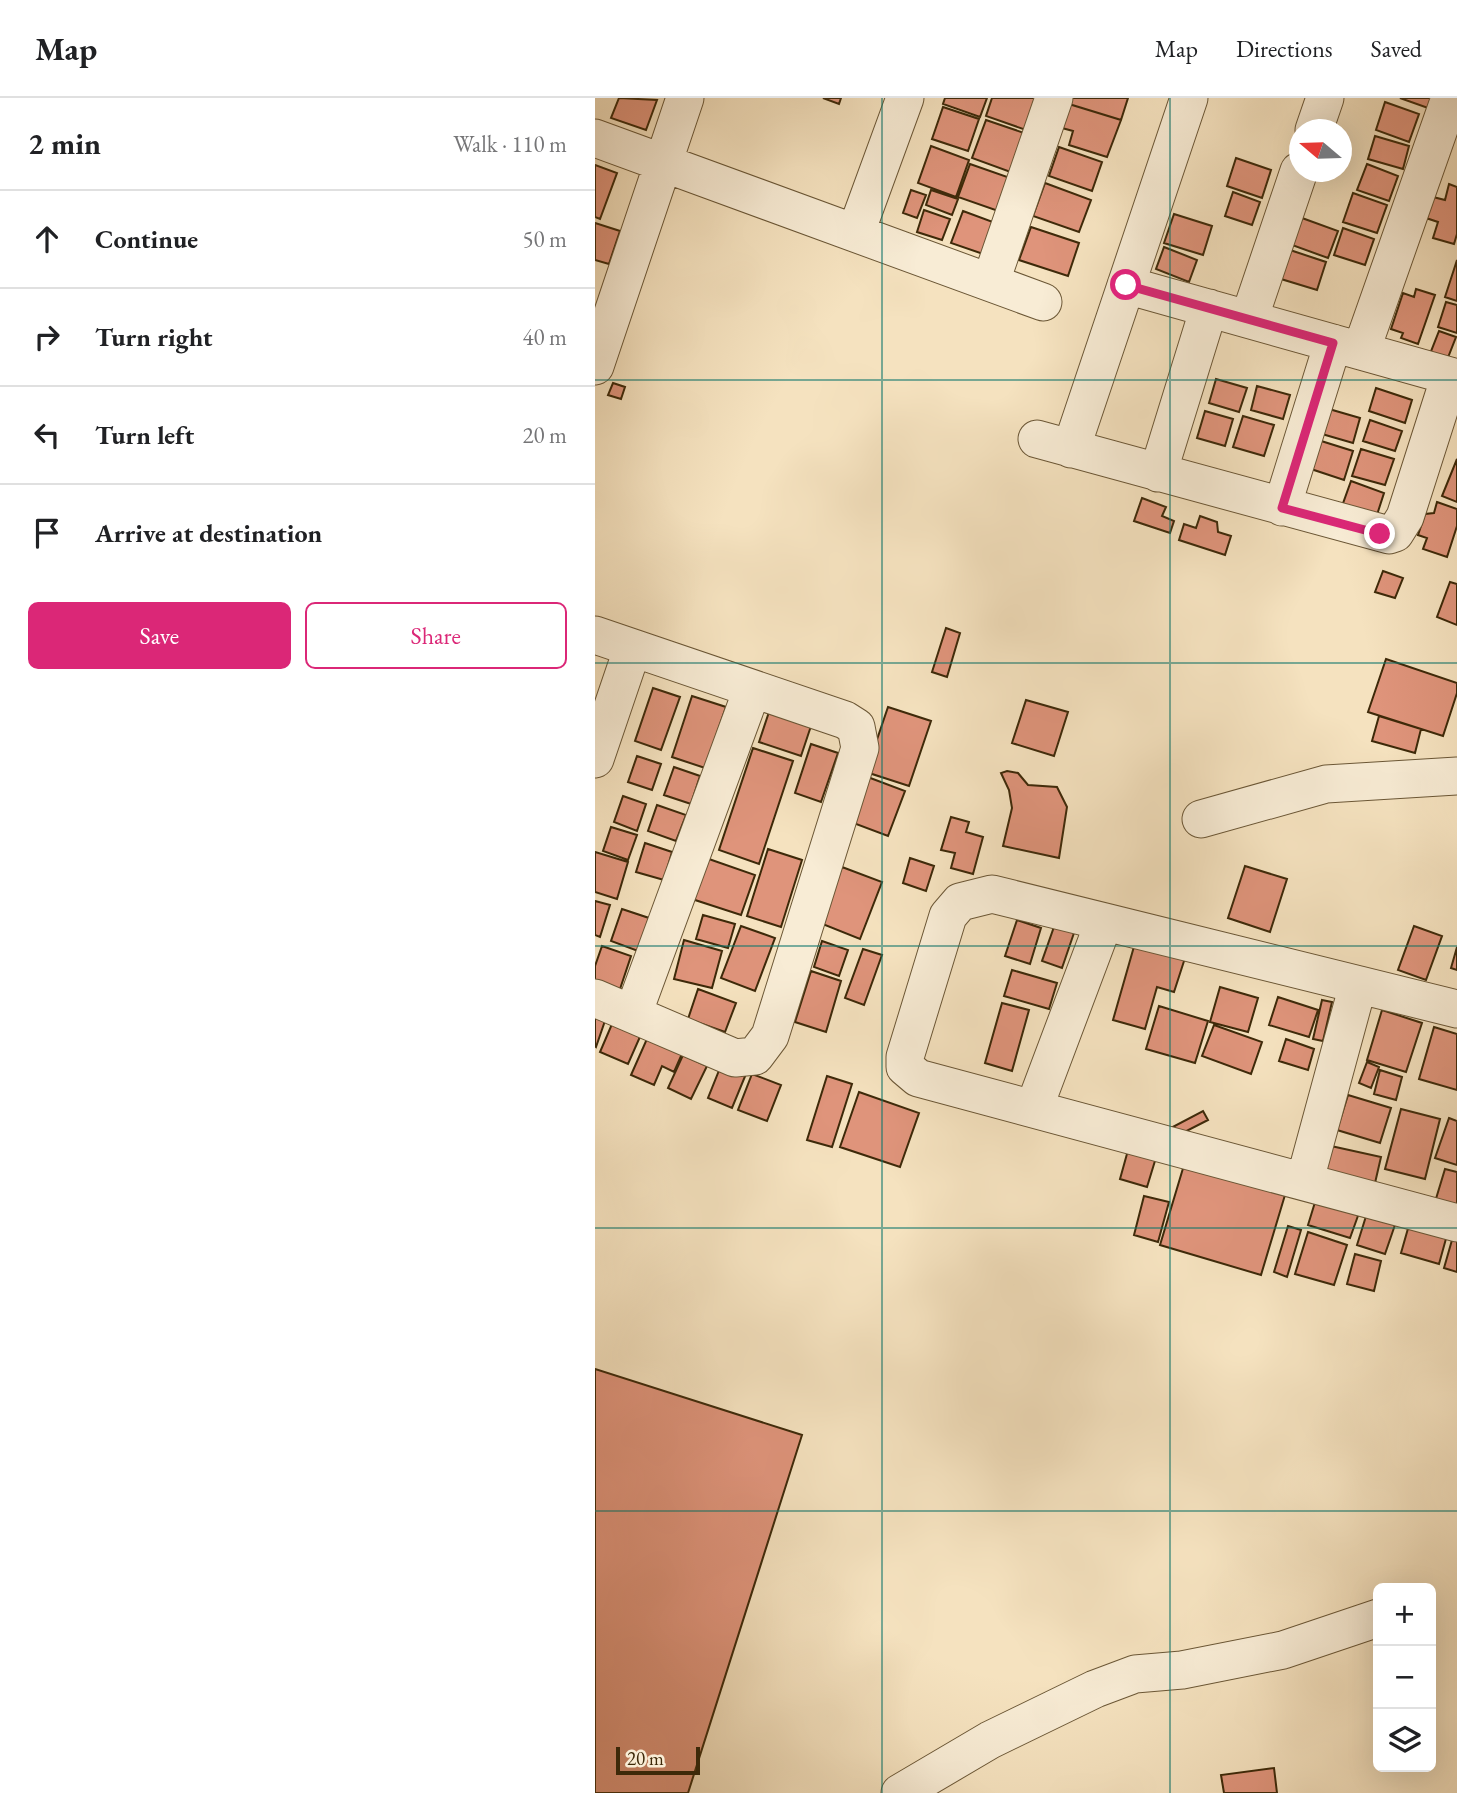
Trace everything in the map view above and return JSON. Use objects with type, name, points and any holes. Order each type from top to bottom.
[{"type":"street","points":[[595,366],[685,98]]},
{"type":"street","points":[[856,232],[905,98]]},
{"type":"street","points":[[991,281],[1054,98]]},
{"type":"street","points":[[1126,285],[1453,377],[1405,517],[1395,533],[1380,534],[1054,444],[1126,285],[1189,98]]},
{"type":"street","points":[[1318,119],[1325,98]]},
{"type":"street","points":[[1282,508],[1450,98]]},
{"type":"street","points":[[595,138],[1043,302]]},
{"type":"street","points":[[1249,319],[1297,182]]},
{"type":"street","points":[[1158,473],[1209,308]]},
{"type":"street","points":[[595,635],[632,650],[845,720],[856,727],[860,748],[770,1036],[755,1056],[735,1058],[595,998]]},
{"type":"street","points":[[595,759],[632,650]]},
{"type":"street","points":[[633,1014],[752,690]]},
{"type":"street","points":[[1201,819],[1326,784],[1457,776]]},
{"type":"street","points":[[1457,1009],[992,894],[960,902],[948,916],[905,1057],[905,1067],[918,1078],[1457,1223]]},
{"type":"street","points":[[1034,1108],[1104,922]]},
{"type":"street","points":[[1305,1180],[1358,985]]},
{"type":"street","points":[[900,1793],[989,1740],[1095,1689],[1135,1674],[1182,1670],[1283,1650],[1373,1620]]},
{"type":"building","points":[[619,98],[657,100],[646,130],[611,118]]},
{"type":"building","points":[[823,98],[841,98],[839,104]]},
{"type":"building","points":[[945,98],[987,98],[980,117],[943,104]]},
{"type":"building","points":[[992,98],[1040,98],[1029,131],[986,116]]},
{"type":"building","points":[[1071,98],[1128,98],[1121,120],[1069,104]]},
{"type":"building","points":[[1400,98],[1432,98],[1428,108]]},
{"type":"building","points":[[1385,102],[1419,114],[1409,142],[1376,130]]},
{"type":"building","points":[[1069,104],[1121,120],[1107,157],[1069,145],[1073,131],[1062,128]]},
{"type":"building","points":[[943,107],[979,119],[968,151],[932,139]]},
{"type":"building","points":[[986,120],[1030,135],[1016,174],[972,158]]},
{"type":"building","points":[[1375,136],[1409,146],[1403,169],[1368,159]]},
{"type":"building","points":[[931,146],[969,160],[956,197],[918,183]]},
{"type":"building","points":[[1059,147],[1102,162],[1092,191],[1049,176]]},
{"type":"building","points":[[1236,158],[1271,170],[1262,198],[1227,186]]},
{"type":"building","points":[[970,164],[1016,180],[1004,213],[958,197]]},
{"type":"building","points":[[1367,164],[1398,176],[1389,201],[1357,190]]},
{"type":"building","points":[[595,165],[617,173],[600,219],[595,217]]},
{"type":"building","points":[[1045,183],[1091,200],[1079,232],[1033,216]]},
{"type":"building","points":[[1449,184],[1457,187],[1457,234],[1454,244],[1433,238],[1438,222],[1426,218],[1433,197],[1445,200]]},
{"type":"building","points":[[911,190],[926,195],[917,218],[903,213]]},
{"type":"building","points":[[931,190],[958,199],[952,215],[926,205]]},
{"type":"building","points":[[1233,192],[1260,202],[1252,225],[1225,216]]},
{"type":"building","points":[[1353,193],[1387,205],[1377,233],[1343,222]]},
{"type":"building","points":[[924,210],[950,219],[942,240],[917,232]]},
{"type":"building","points":[[963,211],[1001,225],[989,256],[951,243]]},
{"type":"building","points":[[1174,214],[1212,226],[1203,255],[1164,243]]},
{"type":"building","points":[[1302,218],[1338,231],[1328,258],[1292,245]]},
{"type":"building","points":[[595,223],[620,231],[609,264],[595,260]]},
{"type":"building","points":[[1031,227],[1079,243],[1068,276],[1019,260]]},
{"type":"building","points":[[1343,228],[1374,239],[1365,265],[1334,255]]},
{"type":"building","points":[[1164,247],[1197,260],[1189,282],[1156,269]]},
{"type":"building","points":[[1290,250],[1326,262],[1317,290],[1281,279]]},
{"type":"building","points":[[1457,260],[1457,301],[1445,297]]},
{"type":"building","points":[[1416,289],[1435,295],[1418,344],[1401,338],[1403,333],[1391,329],[1403,293],[1414,297]]},
{"type":"building","points":[[1446,302],[1457,305],[1457,333],[1438,327]]},
{"type":"building","points":[[1439,331],[1456,337],[1447,360],[1430,354]]},
{"type":"building","points":[[1216,379],[1247,388],[1239,412],[1209,403]]},
{"type":"building","points":[[613,383],[625,387],[621,399],[608,395]]},
{"type":"building","points":[[1257,386],[1290,395],[1283,419],[1251,410]]},
{"type":"building","points":[[1376,388],[1412,400],[1405,423],[1369,411]]},
{"type":"building","points":[[1329,409],[1360,418],[1353,443],[1322,434]]},
{"type":"building","points":[[1205,411],[1233,419],[1225,446],[1197,438]]},
{"type":"building","points":[[1243,416],[1274,425],[1264,456],[1233,447]]},
{"type":"building","points":[[1370,420],[1402,431],[1395,451],[1363,441]]},
{"type":"building","points":[[1318,440],[1353,451],[1344,480],[1308,468]]},
{"type":"building","points":[[1361,449],[1394,459],[1385,485],[1352,476]]},
{"type":"building","points":[[1457,459],[1457,502],[1442,496]]},
{"type":"building","points":[[1351,481],[1384,493],[1375,521],[1341,509]]},
{"type":"building","points":[[1142,498],[1166,507],[1162,516],[1174,521],[1170,533],[1134,521]]},
{"type":"building","points":[[1437,502],[1457,509],[1457,526],[1447,557],[1423,549],[1427,538],[1418,535],[1425,514],[1434,513]]},
{"type":"building","points":[[1200,516],[1217,522],[1218,532],[1231,536],[1225,555],[1179,540],[1184,524],[1196,528]]},
{"type":"building","points":[[1383,571],[1403,578],[1395,598],[1375,592]]},
{"type":"building","points":[[1450,582],[1457,584],[1457,625],[1437,617]]},
{"type":"building","points":[[946,628],[960,633],[947,677],[932,672]]},
{"type":"building","points":[[1386,659],[1457,683],[1457,693],[1443,736],[1368,712]]},
{"type":"building","points":[[653,688],[680,697],[661,750],[635,741]]},
{"type":"building","points":[[692,696],[726,707],[705,768],[672,757]]},
{"type":"building","points":[[1026,700],[1068,712],[1054,756],[1012,743]]},
{"type":"building","points":[[888,707],[931,721],[909,786],[866,772]]},
{"type":"building","points":[[769,712],[811,726],[801,756],[759,742]]},
{"type":"building","points":[[1379,716],[1421,729],[1415,753],[1372,741]]},
{"type":"building","points":[[811,744],[838,753],[821,802],[795,793]]},
{"type":"building","points":[[753,748],[793,761],[759,864],[719,850]]},
{"type":"building","points":[[637,756],[661,764],[652,790],[628,782]]},
{"type":"building","points":[[674,767],[700,776],[691,804],[664,795]]},
{"type":"building","points":[[1001,773],[1018,773],[1028,785],[1057,787],[1067,807],[1059,858],[1003,846],[1012,808],[1009,790]]},
{"type":"building","points":[[865,776],[905,791],[888,836],[848,821]]},
{"type":"building","points":[[623,796],[646,804],[637,831],[614,822]]},
{"type":"building","points":[[657,805],[686,815],[676,841],[648,831]]},
{"type":"building","points":[[951,817],[969,822],[966,832],[983,837],[973,874],[951,868],[955,853],[941,850]]},
{"type":"building","points":[[611,827],[637,835],[628,860],[603,851]]},
{"type":"building","points":[[645,843],[672,852],[664,880],[636,872]]},
{"type":"building","points":[[768,849],[802,860],[781,927],[747,916]]},
{"type":"building","points":[[595,852],[628,862],[617,899],[595,892]]},
{"type":"building","points":[[706,858],[755,875],[741,915],[692,899]]},
{"type":"building","points":[[910,858],[934,866],[926,891],[903,883]]},
{"type":"building","points":[[1245,866],[1287,879],[1270,932],[1228,918]]},
{"type":"building","points":[[842,867],[882,882],[860,939],[820,923]]},
{"type":"building","points":[[595,901],[610,905],[600,937],[595,935]]},
{"type":"building","points":[[622,909],[649,918],[638,951],[611,941]]},
{"type":"building","points":[[703,915],[735,924],[728,948],[696,939]]},
{"type":"building","points":[[1017,920],[1041,928],[1030,964],[1005,956]]},
{"type":"building","points":[[1055,924],[1075,930],[1062,968],[1042,961]]},
{"type":"building","points":[[741,926],[775,938],[755,991],[721,978]]},
{"type":"building","points":[[1414,926],[1442,936],[1426,980],[1398,970]]},
{"type":"building","points":[[684,940],[722,951],[712,988],[674,979]]},
{"type":"building","points":[[822,941],[848,950],[839,976],[814,967]]},
{"type":"building","points":[[1135,943],[1185,958],[1174,992],[1157,987],[1145,1029],[1113,1020]]},
{"type":"building","points":[[602,946],[631,956],[619,992],[595,984],[595,966]]},
{"type":"building","points":[[1457,947],[1457,970],[1451,968]]},
{"type":"building","points":[[863,949],[882,955],[864,1005],[845,998]]},
{"type":"building","points":[[1012,970],[1057,983],[1049,1009],[1004,996]]},
{"type":"building","points":[[811,971],[841,981],[826,1032],[795,1022]]},
{"type":"building","points":[[1220,987],[1258,998],[1248,1032],[1210,1022]]},
{"type":"building","points":[[698,989],[736,1003],[725,1032],[688,1019]]},
{"type":"building","points":[[1278,997],[1318,1010],[1309,1037],[1269,1025]]},
{"type":"building","points":[[1322,1000],[1332,1002],[1323,1041],[1313,1039]]},
{"type":"building","points":[[1002,1003],[1029,1010],[1012,1071],[985,1063]]},
{"type":"building","points":[[1159,1006],[1208,1021],[1195,1063],[1146,1049]]},
{"type":"building","points":[[1382,1010],[1422,1023],[1406,1072],[1367,1060]]},
{"type":"building","points":[[595,1011],[607,1015],[596,1047],[595,1046]]},
{"type":"building","points":[[615,1017],[643,1030],[628,1064],[600,1052]]},
{"type":"building","points":[[1214,1025],[1262,1042],[1251,1074],[1202,1056]]},
{"type":"building","points":[[1434,1027],[1457,1034],[1457,1090],[1419,1079]]},
{"type":"building","points":[[650,1032],[685,1047],[674,1072],[662,1066],[654,1085],[631,1075]]},
{"type":"building","points":[[1286,1039],[1314,1049],[1308,1070],[1279,1061]]},
{"type":"building","points":[[683,1055],[707,1066],[691,1099],[668,1088]]},
{"type":"building","points":[[1367,1062],[1379,1067],[1371,1088],[1359,1083]]},
{"type":"building","points":[[722,1063],[746,1074],[732,1108],[708,1098]]},
{"type":"building","points":[[1380,1070],[1402,1077],[1396,1100],[1374,1094]]},
{"type":"building","points":[[752,1074],[781,1085],[767,1121],[738,1110]]},
{"type":"building","points":[[827,1076],[852,1084],[832,1147],[807,1140]]},
{"type":"building","points":[[859,1092],[919,1113],[900,1167],[840,1147]]},
{"type":"building","points":[[1348,1095],[1391,1108],[1380,1143],[1337,1130]]},
{"type":"building","points":[[1401,1109],[1440,1119],[1425,1179],[1385,1169]]},
{"type":"building","points":[[1203,1111],[1208,1120],[1171,1139],[1167,1130]]},
{"type":"building","points":[[1449,1118],[1457,1121],[1457,1165],[1435,1158]]},
{"type":"building","points":[[1130,1143],[1158,1151],[1147,1187],[1120,1179]]},
{"type":"building","points":[[1331,1146],[1381,1157],[1375,1183],[1325,1172]]},
{"type":"building","points":[[1184,1165],[1285,1195],[1261,1275],[1160,1245]]},
{"type":"building","points":[[1445,1169],[1457,1172],[1457,1208],[1435,1202]]},
{"type":"building","points":[[1144,1196],[1169,1202],[1158,1242],[1134,1235]]},
{"type":"building","points":[[1316,1199],[1359,1213],[1350,1238],[1308,1225]]},
{"type":"building","points":[[1367,1213],[1396,1222],[1385,1254],[1357,1245]]},
{"type":"building","points":[[1409,1225],[1447,1235],[1439,1264],[1401,1253]]},
{"type":"building","points":[[1288,1226],[1301,1230],[1287,1277],[1274,1272]]},
{"type":"building","points":[[1308,1232],[1347,1245],[1334,1285],[1295,1274]]},
{"type":"building","points":[[1454,1233],[1457,1234],[1457,1272],[1444,1268]]},
{"type":"building","points":[[1355,1254],[1381,1261],[1374,1291],[1347,1284]]},
{"type":"building","points":[[595,1369],[802,1435],[688,1793],[595,1793]]},
{"type":"building","points":[[1274,1768],[1277,1793],[1224,1793],[1221,1775]]},
{"type":"route","points":[[1126,285],[1333,343],[1282,508],[1380,534]]}]
